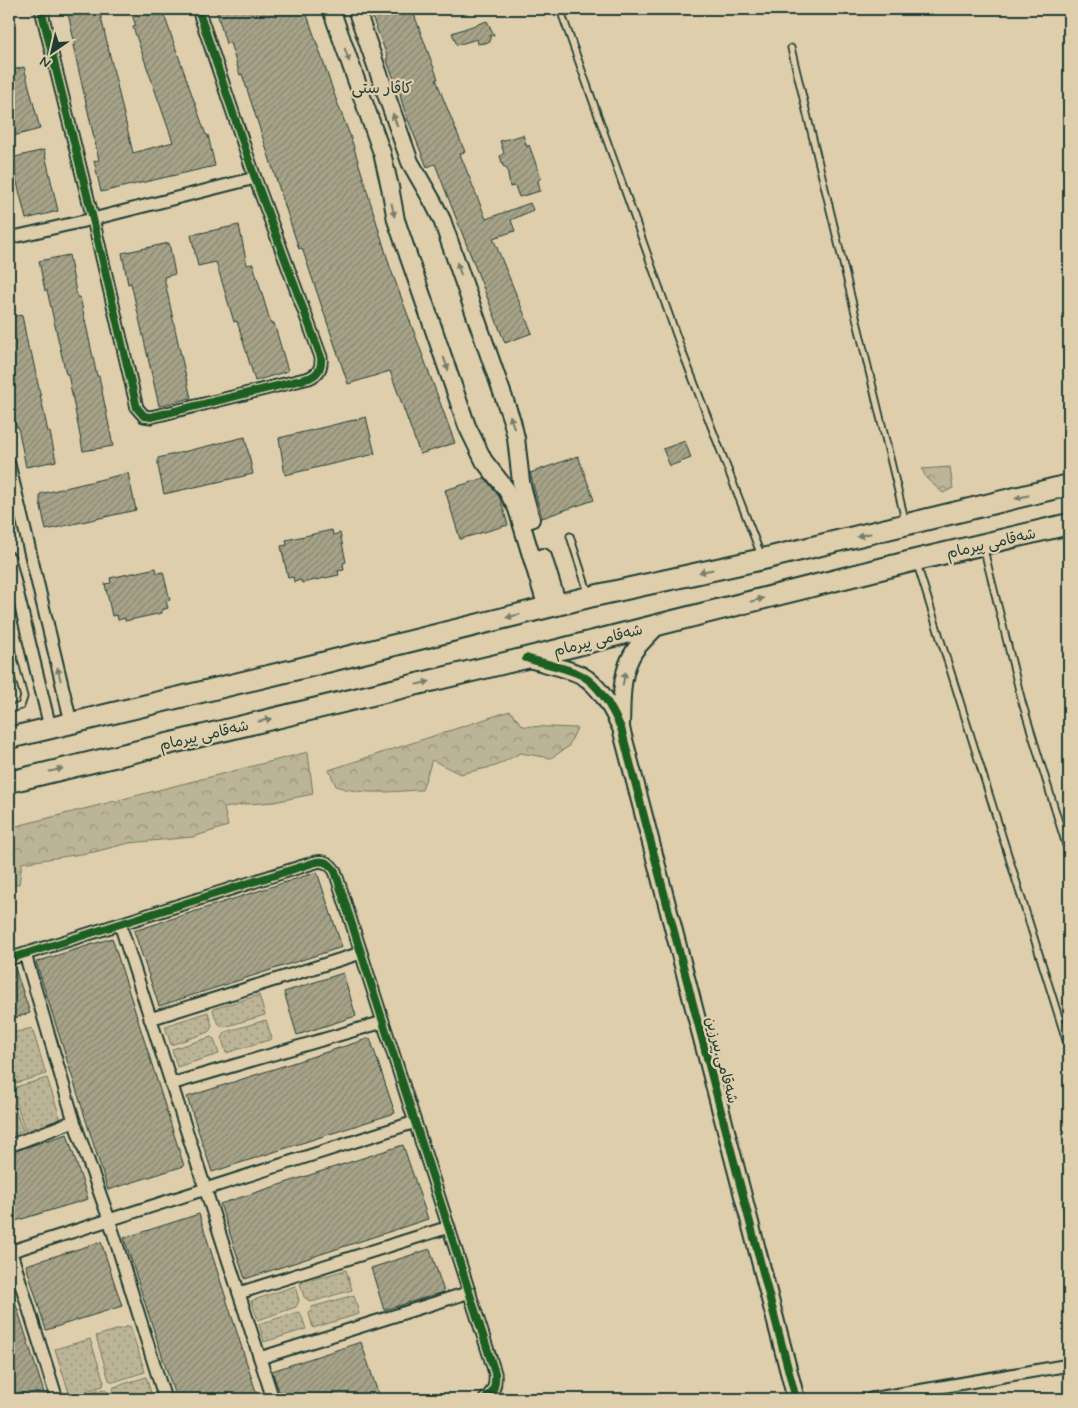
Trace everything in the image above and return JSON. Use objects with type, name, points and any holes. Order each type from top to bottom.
[{"type":"highway","points":[[9,738],[589,597],[763,559],[1069,486]]},
{"type":"highway","name":"شەقامی پیرمام","points":[[9,782],[526,658],[916,560],[1069,524]]},
{"type":"street","points":[[41,9],[137,408],[141,414],[148,417],[155,417],[309,378],[320,370],[321,357],[255,178],[198,9]]},
{"type":"street","points":[[331,9],[382,153],[396,220],[467,426],[490,470],[518,497]]},
{"type":"street","points":[[356,9],[410,162],[442,220],[512,421],[516,438],[518,497],[552,606]]},
{"type":"street","points":[[390,187],[417,176]]},
{"type":"street","points":[[9,238],[255,178]]},
{"type":"street","points":[[490,470],[517,460]]},
{"type":"street","points":[[9,464],[13,497],[71,722]]},
{"type":"street","points":[[9,558],[50,727]]},
{"type":"street","points":[[621,728],[622,685],[627,667],[635,651],[659,624]]},
{"type":"street","points":[[526,658],[583,676],[601,694],[621,728]]},
{"type":"street","name":"شەقامی پیرزین","points":[[621,728],[796,1399]]},
{"type":"street","points":[[9,959],[316,862],[324,862],[330,865],[335,871],[495,1373],[496,1384],[492,1392],[485,1399]]},
{"type":"street","points":[[120,924],[273,1399]]},
{"type":"street","points":[[150,1019],[361,953]]},
{"type":"street","points":[[25,954],[74,1121],[108,1219],[165,1399]]},
{"type":"street","points":[[171,1084],[383,1022]]},
{"type":"street","points":[[9,1146],[74,1121]]},
{"type":"street","points":[[57,1399],[9,1250],[415,1122]]},
{"type":"street","points":[[239,1293],[448,1227]]},
{"type":"street","points":[[260,1358],[470,1292]]},
{"type":"street","points":[[871,1399],[1069,1365]]},
{"type":"lane","points":[[560,9],[682,351],[763,559]]},
{"type":"lane","points":[[791,48],[906,525]]},
{"type":"lane","points":[[570,536],[589,597]]},
{"type":"lane","points":[[983,544],[1022,702],[1069,855]]},
{"type":"lane","points":[[916,560],[1066,1040]]},
{"type":"lane","points":[[9,642],[24,697],[21,706],[9,709]]},
{"type":"lane","points":[[9,671],[16,669]]},
{"type":"green space","points":[[950,467],[953,488],[943,493],[926,478],[922,469]]},
{"type":"green space","points":[[510,711],[523,726],[577,728],[568,747],[551,758],[520,753],[496,766],[460,774],[432,760],[422,790],[379,792],[346,789],[336,786],[329,770]]},
{"type":"green space","points":[[308,752],[313,794],[274,802],[224,808],[228,826],[193,837],[129,843],[94,852],[22,863],[19,884],[9,885],[9,828]]},
{"type":"green space","points":[[259,995],[265,1015],[224,1027],[221,1026],[215,1017],[213,1009]]},
{"type":"green space","points":[[208,1012],[212,1026],[209,1032],[171,1045],[165,1026]]},
{"type":"green space","points":[[266,1020],[272,1039],[226,1053],[222,1039],[225,1032]]},
{"type":"green space","points":[[32,1028],[46,1074],[16,1083],[10,1080],[9,1075],[9,1034]]},
{"type":"green space","points":[[211,1037],[214,1039],[219,1054],[177,1067],[172,1049]]},
{"type":"green space","points":[[47,1078],[61,1120],[25,1131],[13,1092],[16,1087]]},
{"type":"green space","points":[[9,1093],[23,1131],[9,1136]]},
{"type":"green space","points":[[346,1270],[352,1290],[311,1302],[304,1297],[300,1283]]},
{"type":"green space","points":[[295,1286],[299,1301],[296,1307],[258,1320],[251,1301]]},
{"type":"green space","points":[[354,1295],[359,1314],[313,1328],[309,1314],[312,1307]]},
{"type":"green space","points":[[298,1312],[301,1314],[306,1329],[264,1342],[259,1324]]},
{"type":"green space","points":[[130,1326],[145,1372],[113,1382],[109,1380],[96,1336]]},
{"type":"green space","points":[[90,1339],[104,1382],[103,1386],[70,1396],[55,1349]]},
{"type":"green space","points":[[146,1377],[153,1399],[115,1399],[112,1391],[114,1387]]},
{"type":"green space","points":[[103,1389],[108,1392],[111,1399],[73,1399]]},
{"type":"building","points":[[67,9],[99,9],[133,153],[173,142],[133,27],[136,26],[130,9],[162,9],[206,135],[208,135],[215,166],[101,192],[94,161],[99,160],[73,45],[75,45]]},
{"type":"building","points":[[216,9],[305,9],[351,138],[390,267],[455,443],[420,454],[390,371],[348,384],[302,248],[299,249],[242,74],[240,75],[230,43],[226,44]]},
{"type":"building","points":[[369,9],[412,9],[438,79],[436,79],[443,98],[465,152],[460,154],[486,219],[530,203],[533,210],[511,220],[515,231],[493,238],[532,333],[505,343],[435,164],[427,167],[406,115],[401,96],[386,59],[388,58]]},
{"type":"building","points":[[487,21],[494,35],[490,36],[490,42],[478,44],[477,39],[457,45],[452,33]]},
{"type":"building","points":[[24,67],[40,129],[9,137],[9,71]]},
{"type":"building","points":[[523,135],[527,147],[529,145],[541,178],[538,180],[540,191],[519,197],[515,186],[510,187],[507,168],[503,166],[500,156],[504,153],[500,141]]},
{"type":"building","points":[[44,150],[58,211],[26,219],[11,158]]},
{"type":"building","points":[[239,225],[247,265],[253,264],[271,324],[274,323],[288,371],[255,381],[237,321],[234,322],[216,262],[198,266],[191,235]]},
{"type":"building","points":[[169,243],[175,274],[164,277],[191,398],[159,406],[131,283],[128,284],[122,253]]},
{"type":"building","points":[[69,255],[77,297],[80,297],[97,376],[99,376],[113,446],[83,451],[68,374],[66,374],[39,261]]},
{"type":"building","points":[[22,315],[29,352],[31,351],[56,461],[26,467],[9,393],[9,317]]},
{"type":"building","points":[[366,417],[375,454],[285,475],[279,438]]},
{"type":"building","points":[[245,437],[253,474],[164,494],[158,458]]},
{"type":"building","points":[[685,441],[691,458],[670,466],[663,449]]},
{"type":"building","points":[[578,456],[594,500],[542,518],[530,473]]},
{"type":"building","points":[[128,473],[136,510],[46,530],[40,494]]},
{"type":"building","points":[[485,478],[500,498],[508,525],[460,539],[445,490]]},
{"type":"building","points":[[332,530],[333,535],[340,533],[346,562],[343,563],[344,570],[338,571],[339,575],[302,583],[301,580],[294,582],[293,577],[288,578],[281,546],[287,545],[286,540]]},
{"type":"building","points":[[156,568],[157,573],[163,572],[170,600],[166,601],[168,608],[162,610],[162,613],[125,621],[125,618],[118,620],[117,615],[112,616],[105,584],[111,583],[110,578]]},
{"type":"building","points":[[317,872],[342,947],[159,1006],[134,931]]},
{"type":"building","points":[[112,938],[184,1166],[108,1190],[36,962]]},
{"type":"building","points":[[14,965],[30,1013],[9,1020],[9,966]]},
{"type":"building","points":[[343,973],[356,1016],[297,1035],[284,992]]},
{"type":"building","points":[[370,1038],[395,1113],[212,1172],[187,1097]]},
{"type":"building","points":[[67,1134],[88,1199],[12,1222],[9,1212],[9,1153]]},
{"type":"building","points":[[403,1145],[428,1219],[245,1279],[220,1204]]},
{"type":"building","points":[[199,1214],[257,1395],[242,1399],[176,1399],[124,1238]]},
{"type":"building","points":[[101,1242],[122,1306],[46,1330],[26,1265]]},
{"type":"building","points":[[430,1249],[444,1292],[384,1310],[371,1268]]},
{"type":"building","points":[[9,1289],[11,1289],[46,1399],[9,1399]]},
{"type":"building","points":[[361,1342],[380,1399],[282,1399],[272,1371]]},
{"type":"cycle path","points":[[41,9],[137,408],[144,416],[151,417],[309,378],[319,370],[321,364],[321,357],[255,178],[198,9]]},
{"type":"cycle path","points":[[526,658],[568,670],[588,679],[605,698],[621,728],[796,1399]]},
{"type":"cycle path","points":[[9,959],[316,862],[325,862],[331,866],[335,871],[495,1373],[494,1388],[485,1399]]},
{"type":"district","name":"کاڤار ستی","points":[[382,87]]}]
